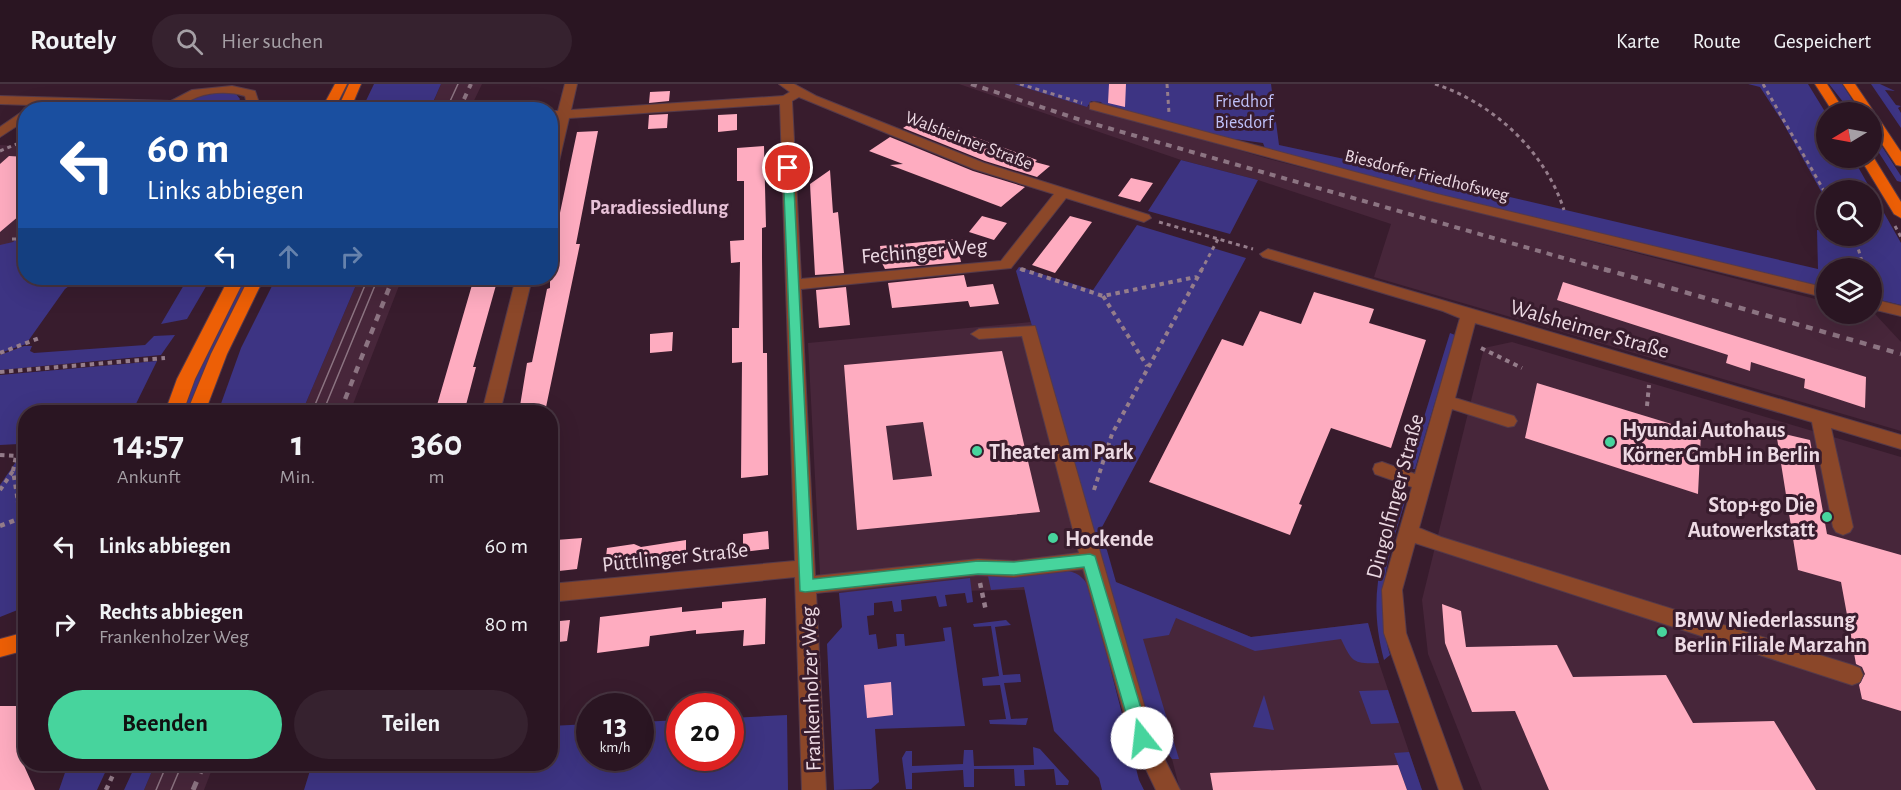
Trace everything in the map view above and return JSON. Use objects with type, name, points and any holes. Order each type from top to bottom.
[{"type":"main road","points":[[331,102],[341,84]]},
{"type":"main road","points":[[347,102],[355,84]]},
{"type":"main road","points":[[1821,84],[1833,102]]},
{"type":"main road","points":[[1849,84],[1861,102]]},
{"type":"main road","points":[[1882,133],[1901,162]]},
{"type":"main road","points":[[1874,168],[1897,198],[1898,220]]},
{"type":"main road","points":[[177,405],[186,379],[233,285]]},
{"type":"main road","points":[[199,405],[219,354],[253,285]]},
{"type":"main road","points":[[0,648],[18,643]]},
{"type":"street","points":[[558,112],[571,84]]},
{"type":"street","name":"Walsheimer Straße","points":[[785,84],[799,92],[979,166],[1144,218]]},
{"type":"street","points":[[180,102],[201,91],[236,87],[251,94],[250,102]]},
{"type":"street","points":[[558,114],[786,100],[799,92]]},
{"type":"street","points":[[0,100],[18,102]]},
{"type":"street","name":"Frankenholzer Weg","points":[[786,100],[814,790]]},
{"type":"street","name":"Biesdorfer Friedhofsweg","points":[[1094,106],[1433,198],[1816,290]]},
{"type":"street","points":[[0,133],[18,119]]},
{"type":"street","name":"Fechinger Weg","points":[[793,285],[1006,265],[1062,194]]},
{"type":"street","name":"Walsheimer Straße","points":[[1268,254],[1449,307],[1469,316],[1901,442]]},
{"type":"street","points":[[493,405],[522,285]]},
{"type":"street","points":[[1882,306],[1901,311]]},
{"type":"street","name":"Dingolfinger Straße","points":[[1451,790],[1395,633],[1392,590],[1469,316]]},
{"type":"street","points":[[978,334],[1029,330],[1080,513],[1090,560],[1142,738],[1168,790]]},
{"type":"street","points":[[1445,401],[1508,421]]},
{"type":"street","points":[[1820,418],[1843,527]]},
{"type":"street","points":[[1382,469],[1421,483]]},
{"type":"street","points":[[1407,531],[1435,543],[1852,675]]},
{"type":"street","name":"Püttlinger Straße","points":[[558,592],[978,567],[1014,569],[1090,560]]},
{"type":"path","points":[[1020,84],[1094,106]]},
{"type":"path","points":[[1167,84],[1169,128]]},
{"type":"path","points":[[1435,84],[1467,96],[1491,111],[1546,168],[1561,195],[1564,210]]},
{"type":"path","points":[[1764,84],[1818,180]]},
{"type":"path","points":[[0,151],[18,143]]},
{"type":"path","points":[[1144,218],[1268,254]]},
{"type":"path","points":[[1898,220],[1901,237]]},
{"type":"path","points":[[12,238],[18,238]]},
{"type":"path","points":[[1080,513],[1087,509],[1112,434],[1218,239]]},
{"type":"path","points":[[1006,265],[1103,296],[1197,277]]},
{"type":"path","points":[[1103,296],[1147,367]]},
{"type":"path","points":[[0,353],[42,337]]},
{"type":"path","points":[[1481,348],[1522,368]]},
{"type":"path","points":[[0,372],[165,358]]},
{"type":"path","points":[[1647,406],[1651,369]]},
{"type":"path","points":[[0,456],[16,456],[13,471],[18,500]]},
{"type":"path","points":[[0,490],[13,471]]},
{"type":"path","points":[[0,526],[18,519]]},
{"type":"path","points":[[982,592],[986,611]]},
{"type":"path","points":[[106,790],[115,771]]},
{"type":"shaded area","points":[[441,84],[482,84],[473,102],[433,102]]},
{"type":"shaded area","points":[[959,84],[1014,84],[1269,159],[1816,299],[1816,324],[1882,324],[1882,322],[1901,342],[1901,431],[1374,277],[1391,224],[1258,180],[1181,160]]},
{"type":"shaded area","points":[[0,145],[18,146],[18,237],[0,247]]},
{"type":"shaded area","points":[[356,285],[399,285],[353,405],[305,405]]},
{"type":"shaded area","points":[[1031,322],[1101,563],[1090,589],[821,593],[808,343]]},
{"type":"shaded area","name":"BMW Niederlassung Berlin Filiale Marzahn","points":[[1512,342],[1901,457],[1901,790],[1482,790],[1428,654],[1422,600],[1484,348]]},
{"type":"shaded area","points":[[1105,578],[1251,637],[1368,623],[1379,663],[1422,790],[1180,790],[1172,759],[1148,726]]},
{"type":"shaded area","points":[[152,771],[211,771],[204,790],[144,790]]},
{"type":"green space","points":[[374,84],[441,84],[433,102],[365,102]]},
{"type":"green space","name":"Friedhof Biesdorf","points":[[1014,84],[1271,84],[1279,145],[1816,269],[1816,285],[1266,151],[1263,143],[1205,135],[1104,106],[1101,102],[1091,101],[1087,107]]},
{"type":"green space","points":[[1748,84],[1808,84],[1819,102],[1816,102],[1816,168],[1859,168],[1865,180],[1816,180],[1816,182],[1760,87]]},
{"type":"green space","points":[[1829,84],[1842,84],[1854,102],[1843,102]]},
{"type":"green space","points":[[1871,84],[1880,84],[1895,91],[1885,90],[1896,105],[1901,106],[1898,108],[1901,113],[1901,128]]},
{"type":"green space","points":[[220,92],[236,94],[240,99],[238,102],[189,102],[194,98]]},
{"type":"green space","points":[[1882,147],[1901,176],[1901,182],[1897,181],[1882,158]]},
{"type":"green space","points":[[1181,160],[1258,180],[1230,234],[1148,211]]},
{"type":"green space","points":[[1882,210],[1901,243],[1901,305],[1882,300],[1882,258],[1818,258],[1817,246],[1882,246]]},
{"type":"green space","points":[[1137,225],[1246,258],[1101,529],[1116,582],[1251,637],[1368,623],[1379,663],[1354,660],[1341,639],[1255,651],[1176,618],[1169,635],[1143,639],[1179,759],[1172,759],[1148,726],[1016,271],[1019,267],[1093,290]]},
{"type":"green space","points":[[18,237],[18,285],[70,285],[65,289],[26,344],[0,353],[0,245],[13,242]]},
{"type":"green space","points":[[184,285],[207,285],[187,319],[161,324]]},
{"type":"green space","points":[[239,285],[245,285],[215,345],[191,405],[183,405]]},
{"type":"green space","points":[[272,285],[356,285],[305,405],[221,405],[241,348]]},
{"type":"green space","points":[[1450,333],[1455,335],[1415,469],[1408,469]]},
{"type":"green space","points":[[175,335],[161,355],[0,370],[0,355],[24,346],[32,346],[30,351],[34,353],[145,345],[154,336]]},
{"type":"green space","points":[[157,361],[135,405],[18,405],[18,444],[0,445],[0,375]]},
{"type":"green space","points":[[18,459],[18,610],[0,617],[0,485]]},
{"type":"green space","points":[[1404,489],[1408,492],[1390,553],[1383,592],[1385,633],[1390,655],[1384,660],[1377,614],[1379,573],[1389,533]]},
{"type":"green space","points":[[1058,570],[1077,574],[1090,589],[1139,780],[1144,790],[1102,790],[1099,778],[1054,731],[1024,587],[991,590],[988,576]]},
{"type":"green space","points":[[970,578],[973,602],[967,603],[965,593],[945,595],[947,606],[939,607],[936,596],[901,600],[902,611],[894,612],[892,601],[874,603],[874,615],[867,616],[869,635],[876,634],[878,649],[897,646],[896,634],[904,634],[905,646],[945,641],[943,628],[951,627],[965,726],[875,729],[879,782],[871,789],[834,790],[827,644],[842,627],[839,593]]},
{"type":"green space","points":[[1006,620],[1011,625],[995,627],[1003,675],[1020,674],[1021,682],[1004,683],[1011,719],[1028,718],[1026,725],[990,724],[989,720],[1006,719],[1000,685],[983,686],[982,678],[999,676],[991,626],[974,627],[973,624]]},
{"type":"green space","points":[[1388,690],[1399,723],[1371,724],[1359,691]]},
{"type":"green space","points":[[1264,695],[1274,730],[1253,727]]},
{"type":"green space","points":[[787,715],[788,790],[304,790],[310,771],[558,771],[558,726],[576,725],[576,771],[654,771],[654,721],[666,721],[666,771],[744,771],[744,717]]},
{"type":"green space","points":[[1033,747],[1040,749],[1069,781],[1068,785],[1056,785],[1054,769],[1024,770],[1025,786],[1015,786],[1014,769],[974,769],[974,787],[964,787],[963,770],[912,773],[912,789],[906,789],[902,758],[906,751],[912,751],[912,766],[963,764],[964,750],[973,750],[974,766],[1034,765]]},
{"type":"green space","points":[[1409,752],[1422,790],[1407,790],[1394,753]]},
{"type":"green space","points":[[66,771],[106,771],[97,790],[59,790]]},
{"type":"green space","points":[[133,771],[152,771],[144,790],[124,790]]},
{"type":"building","points":[[1109,84],[1126,84],[1125,107],[1108,103]]},
{"type":"building","points":[[670,91],[669,101],[649,103],[650,92]]},
{"type":"building","points":[[668,114],[667,128],[648,129],[649,115]]},
{"type":"building","points":[[737,114],[737,130],[718,132],[718,115]]},
{"type":"building","points":[[920,117],[1050,166],[1037,177],[985,161],[903,128]]},
{"type":"building","points":[[598,131],[576,244],[580,244],[546,405],[520,405],[527,363],[532,362],[547,289],[550,285],[558,285],[558,222],[577,132]]},
{"type":"building","points":[[890,137],[973,171],[1025,187],[1001,207],[890,165],[903,164],[869,151]]},
{"type":"building","points":[[764,146],[766,227],[762,228],[763,353],[767,353],[768,475],[741,478],[742,362],[732,363],[732,328],[739,328],[740,262],[731,263],[730,241],[744,240],[744,181],[737,181],[737,148]]},
{"type":"building","points":[[9,156],[18,157],[18,217],[0,232],[0,164]]},
{"type":"building","points":[[830,170],[833,213],[838,212],[844,273],[815,275],[810,184]]},
{"type":"building","points":[[1131,178],[1153,183],[1140,202],[1118,196]]},
{"type":"building","points":[[982,216],[1007,223],[994,240],[969,232]]},
{"type":"building","points":[[1070,216],[1092,222],[1055,273],[1032,265]]},
{"type":"building","points":[[956,239],[961,262],[885,269],[882,263],[880,246]]},
{"type":"building","points":[[964,275],[967,287],[993,284],[999,304],[970,307],[968,301],[892,308],[888,283]]},
{"type":"building","points":[[1563,282],[1866,377],[1865,408],[1804,388],[1805,379],[1751,362],[1750,371],[1726,363],[1728,355],[1557,300]]},
{"type":"building","points":[[472,285],[496,285],[473,367],[476,367],[466,405],[437,405]]},
{"type":"building","points":[[846,287],[850,325],[819,328],[816,290]]},
{"type":"building","points":[[1314,292],[1374,309],[1369,323],[1426,340],[1391,448],[1331,428],[1299,504],[1302,505],[1290,535],[1149,482],[1222,339],[1243,346],[1260,311],[1301,324]]},
{"type":"building","points":[[673,332],[672,351],[650,353],[650,334]]},
{"type":"building","name":"Theater am Park","points":[[1002,351],[1040,512],[857,530],[844,365]],"holes":[[[923,422],[932,476],[893,480],[886,426]]]},
{"type":"building","points":[[1537,383],[1701,433],[1698,494],[1525,438]]},
{"type":"building","points":[[1776,432],[1810,440],[1827,534],[1901,555],[1901,711],[1862,699],[1859,685],[1865,674],[1862,667],[1856,664],[1841,582],[1798,570]]},
{"type":"building","points":[[768,531],[769,549],[743,552],[743,534]]},
{"type":"building","points":[[582,538],[577,569],[558,571],[558,540]]},
{"type":"building","points":[[686,540],[686,559],[605,566],[607,548],[634,544],[641,547]]},
{"type":"building","points":[[766,598],[765,644],[743,646],[744,630],[696,634],[696,630],[650,636],[649,646],[597,653],[600,617],[682,607],[682,612],[722,608],[722,602]]},
{"type":"building","points":[[1442,604],[1461,611],[1466,647],[1557,645],[1573,677],[1666,675],[1693,723],[1774,721],[1816,790],[1549,790],[1515,711],[1472,712],[1445,643]]},
{"type":"building","points":[[570,620],[567,641],[558,642],[558,621]]},
{"type":"building","points":[[891,682],[893,715],[867,718],[864,685]]},
{"type":"building","points":[[0,706],[18,706],[18,771],[26,771],[35,790],[0,790]]},
{"type":"building","points":[[1398,765],[1407,790],[1213,790],[1210,773]]},
{"type":"tram line","points":[[450,102],[458,84]]},
{"type":"tram line","points":[[315,405],[365,285]]},
{"type":"tram line","points":[[326,405],[375,285]]},
{"type":"tram line","points":[[156,790],[164,771]]},
{"type":"tram line","points":[[171,790],[179,771]]},
{"type":"railway","points":[[463,102],[471,84]]},
{"type":"railway","points":[[971,84],[1087,122],[1609,271]]},
{"type":"railway","points":[[1604,269],[1901,354]]},
{"type":"railway","points":[[343,405],[390,285]]},
{"type":"railway","points":[[193,790],[201,771]]},
{"type":"place","name":"Hyundai Autohaus Körner GmbH in Berlin","points":[[1610,442]]},
{"type":"place","name":"Theater am Park","points":[[977,451]]},
{"type":"place","name":"Stop+go Die Autowerkstatt","points":[[1827,517]]},
{"type":"place","name":"Hockende","points":[[1053,538]]},
{"type":"place","name":"BMW Niederlassung Berlin Filiale Marzahn","points":[[1662,632]]},
{"type":"district","name":"Paradiessiedlung","points":[[659,207]]},
{"type":"route","points":[[788,168],[805,586],[978,567],[1014,569],[1090,560],[1142,738]]}]
